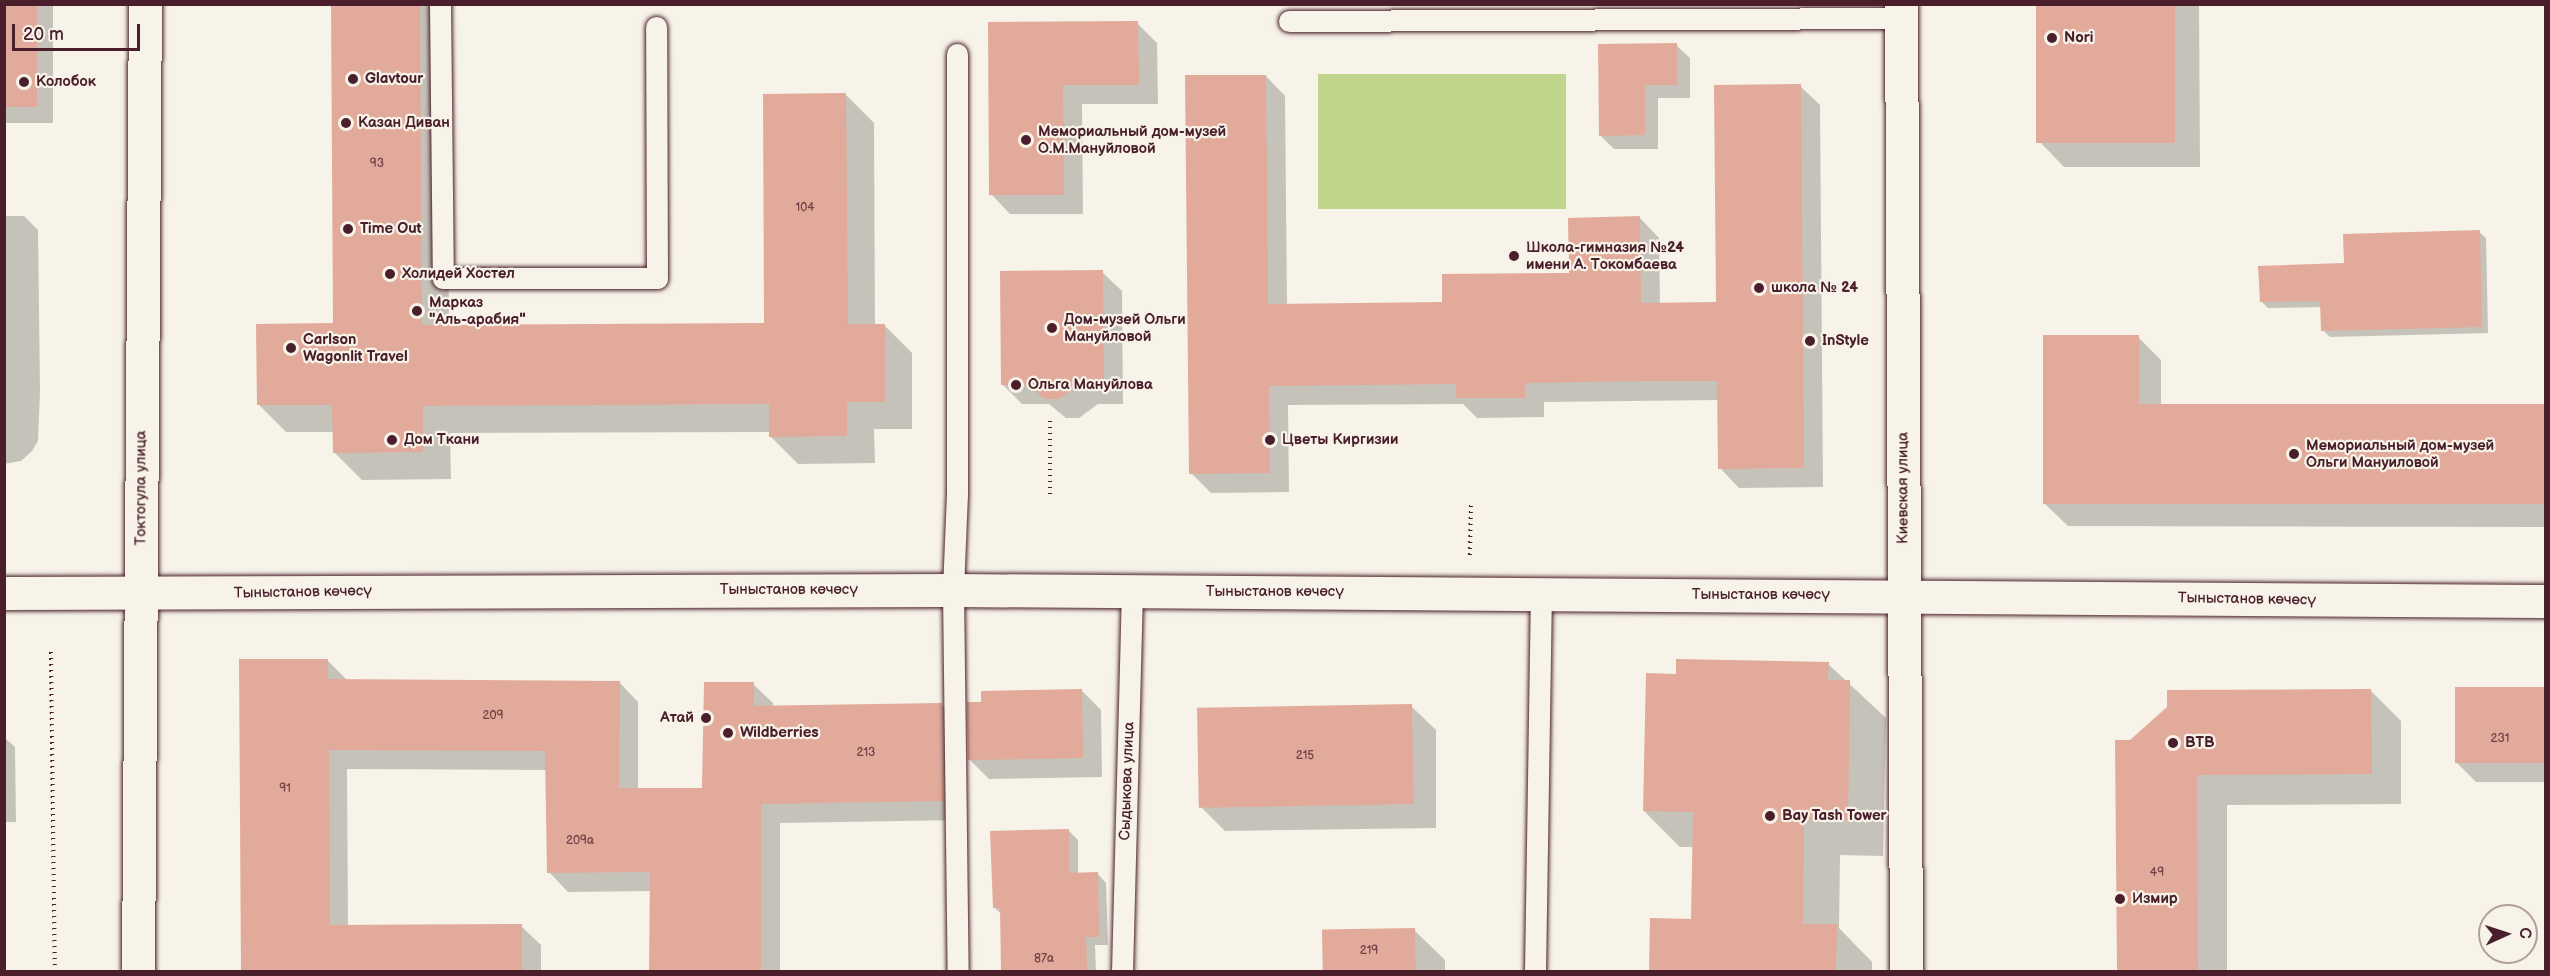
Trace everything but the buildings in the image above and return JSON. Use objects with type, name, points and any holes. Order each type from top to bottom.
[{"type":"street","name":"Токтогула улица","points":[[138,972],[145,4]]},
{"type":"street","name":"Киевская улица","points":[[1901,11],[1906,972]]},
{"type":"street","name":"Тыныстанов көчөсү","points":[[4,593],[953,590],[2546,601]]},
{"type":"lane","points":[[440,4],[443,278],[657,278],[656,27]]},
{"type":"lane","points":[[1289,21],[1901,11]]},
{"type":"lane","points":[[957,54],[957,494],[953,590],[957,972]]},
{"type":"lane","name":"Сыдыкова улица","points":[[1122,972],[1132,591]]},
{"type":"lane","points":[[1535,972],[1541,594]]},
{"type":"path","points":[[1050,421],[1050,498]]},
{"type":"path","points":[[51,652],[55,972]]},
{"type":"green space","points":[[1318,74],[1566,74],[1566,209],[1318,209]]},
{"type":"place","name":"Nori","points":[[2052,38]]},
{"type":"place","name":"Glavtour","points":[[353,79]]},
{"type":"place","name":"Колобок","points":[[24,82]]},
{"type":"place","name":"Казан Диван","points":[[346,123]]},
{"type":"place","name":"Мемориальный дом-музей О.М.Мануйловой","points":[[1026,140]]},
{"type":"place","name":"Time Out","points":[[348,229]]},
{"type":"place","name":"Школа-гимназия №24 имени А. Токомбаева","points":[[1514,256]]},
{"type":"place","name":"Холидей Хостел","points":[[390,274]]},
{"type":"place","name":"школа № 24","points":[[1759,288]]},
{"type":"place","name":"Марказ \"Аль-арабия\"","points":[[417,311]]},
{"type":"place","name":"Дом-музей Ольги Мануйловой","points":[[1052,328]]},
{"type":"place","name":"InStyle","points":[[1810,341]]},
{"type":"place","name":"Carlson Wagonlit Travel","points":[[291,348]]},
{"type":"place","name":"Ольга Мануйлова","points":[[1016,385]]},
{"type":"place","name":"Дом Ткани","points":[[392,440]]},
{"type":"place","name":"Цветы Киргизии","points":[[1270,440]]},
{"type":"place","name":"Мемориальный дом-музей Ольги Мануиловой","points":[[2294,454]]},
{"type":"place","name":"Атай","points":[[706,718]]},
{"type":"place","name":"Wildberries","points":[[728,733]]},
{"type":"place","name":"BTB","points":[[2173,743]]},
{"type":"place","name":"Bay Tash Tower","points":[[1770,816]]},
{"type":"place","name":"Измир","points":[[2120,899]]}]
